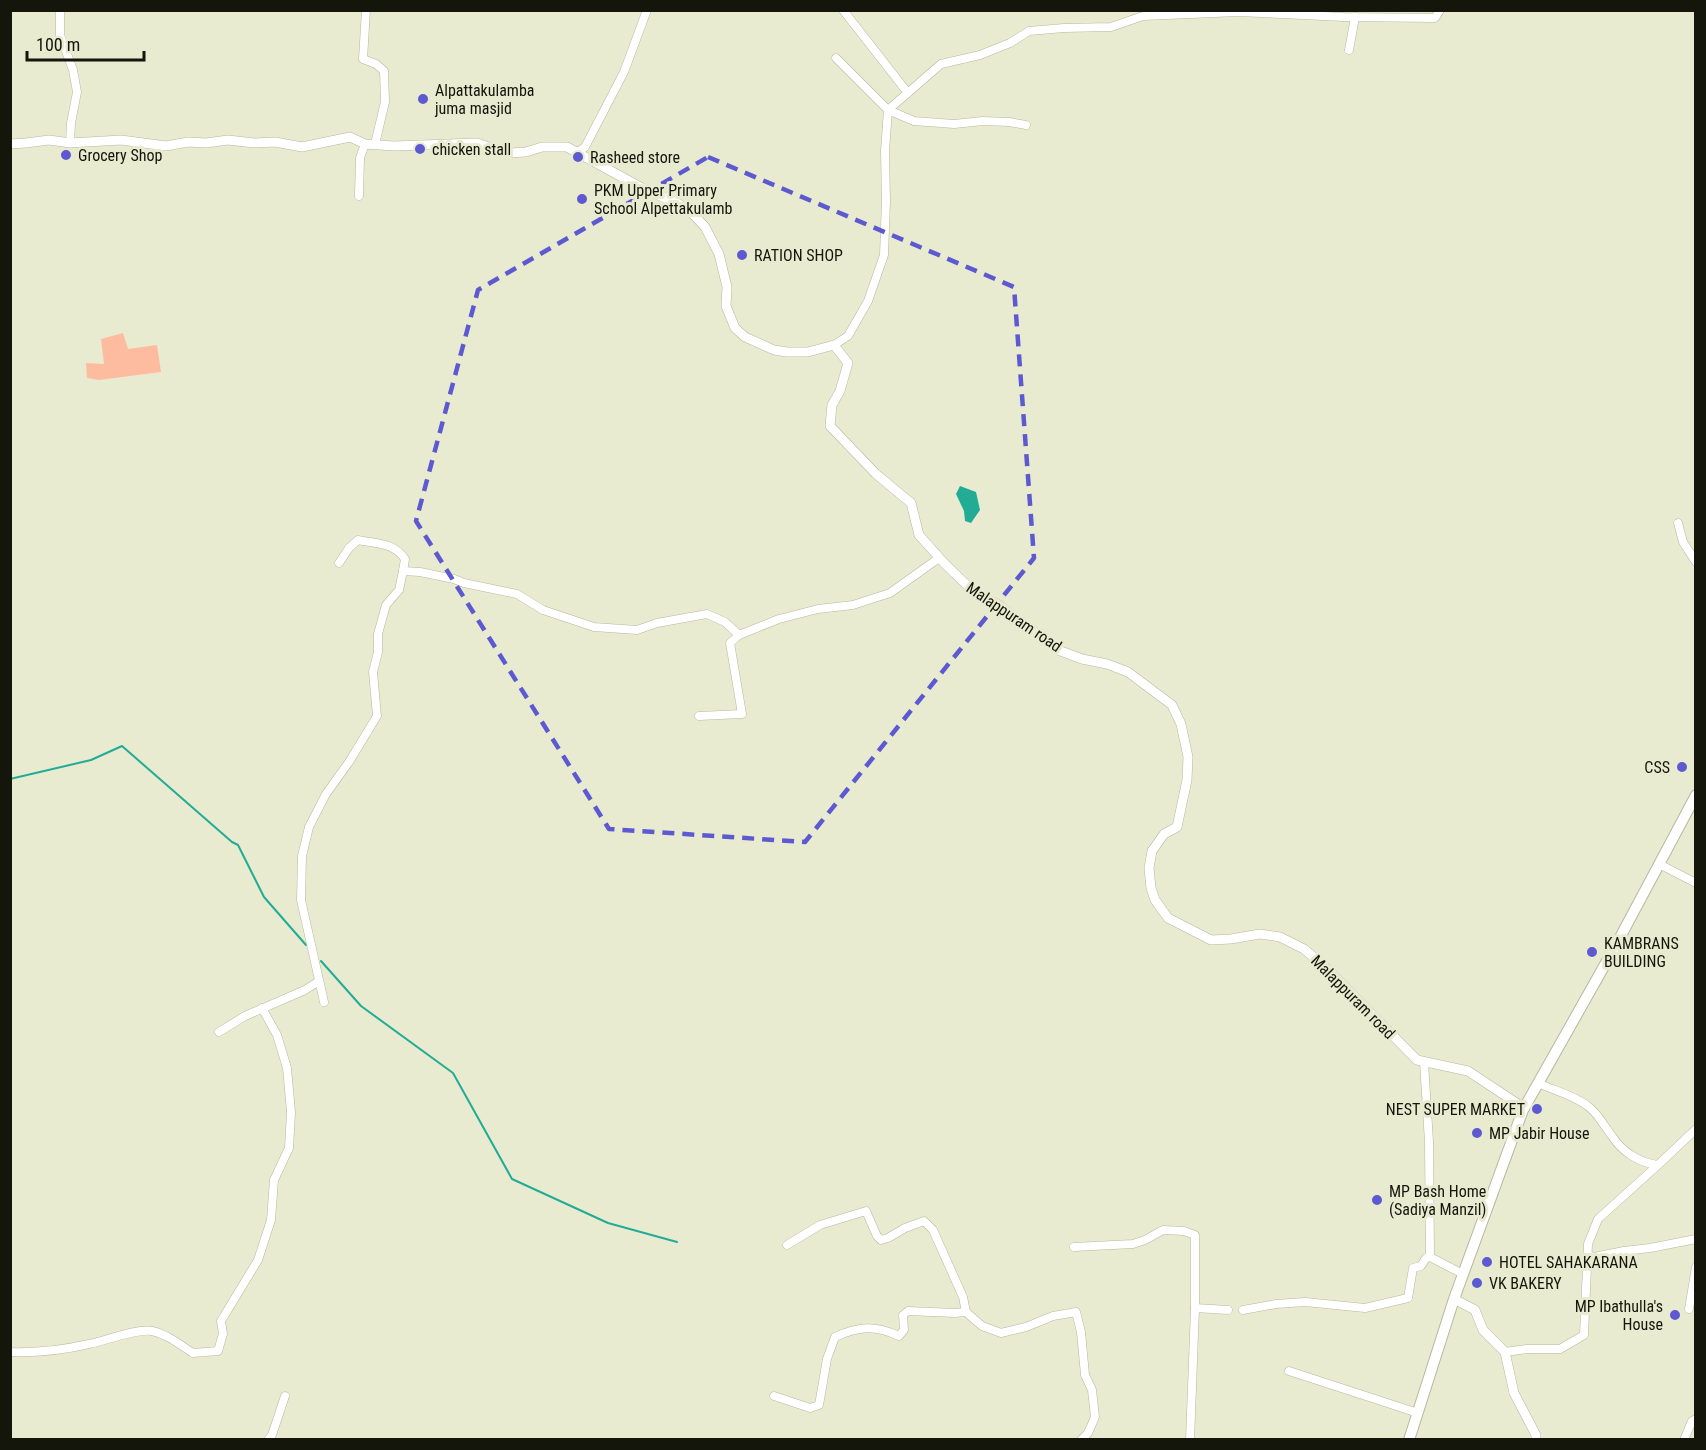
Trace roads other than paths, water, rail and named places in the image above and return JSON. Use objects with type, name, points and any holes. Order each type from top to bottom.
[{"type":"main road","points":[[1409,1440],[1454,1299],[1524,1108],[1695,795]]},
{"type":"street","points":[[60,10],[60,35],[74,70],[77,92],[70,143]]},
{"type":"street","points":[[366,10],[363,59],[376,64],[384,71],[385,102],[375,144]]},
{"type":"street","points":[[578,152],[585,147],[624,72],[647,10]]},
{"type":"street","points":[[843,10],[908,93]]},
{"type":"street","points":[[10,144],[50,140],[70,143],[121,140],[166,146],[188,142],[206,143],[228,140],[254,143],[275,142],[302,147],[350,137],[365,144],[424,146],[477,143],[506,153],[526,152],[542,147],[567,147],[642,188],[679,204],[693,214],[705,227],[719,254],[727,287],[726,306],[735,328],[745,337],[774,350],[808,352],[834,345],[848,336],[868,301],[884,255],[885,151],[888,110],[941,64],[980,55],[1010,43],[1029,31],[1111,27],[1143,16],[1238,12],[1436,18],[1440,10]]},
{"type":"street","points":[[1349,50],[1355,17]]},
{"type":"street","points":[[836,58],[888,110],[914,121],[954,124],[983,121],[1026,125]]},
{"type":"street","points":[[359,196],[360,158],[365,144]]},
{"type":"street","name":"Malappuram road","points":[[834,345],[848,363],[840,391],[832,405],[830,426],[876,474],[911,503],[919,535],[939,558],[974,592],[999,605],[1058,650],[1128,672],[1172,705],[1181,724],[1188,757],[1187,780],[1177,827],[1164,834],[1152,851],[1149,868],[1155,900],[1168,918],[1211,940],[1260,934],[1280,937],[1304,949],[1324,966],[1417,1060],[1468,1071],[1524,1108]]},
{"type":"street","points":[[1678,523],[1683,542],[1695,561]]},
{"type":"street","points":[[324,1002],[301,900],[302,856],[309,826],[376,716],[372,672],[378,652],[378,634],[386,605],[399,590],[405,559],[399,551],[388,544],[374,544],[358,540],[349,548],[339,563]]},
{"type":"street","points":[[699,716],[742,714],[730,643],[739,635],[779,619],[818,609],[853,605],[890,593],[939,558]]},
{"type":"street","points":[[403,572],[420,572],[517,594],[543,610],[594,627],[637,630],[657,623],[707,614],[725,622],[739,635]]},
{"type":"street","points":[[1659,864],[1695,883]]},
{"type":"street","points":[[219,1032],[262,1008],[305,990],[319,981]]},
{"type":"street","points":[[10,1352],[50,1351],[90,1344],[119,1335],[151,1331],[173,1339],[193,1353],[218,1351],[223,1334],[220,1321],[258,1260],[271,1220],[274,1180],[289,1148],[291,1112],[287,1068],[277,1035],[262,1008]]},
{"type":"street","points":[[1424,1062],[1429,1142],[1430,1257]]},
{"type":"street","points":[[1538,1083],[1581,1101],[1600,1117],[1618,1145],[1647,1164],[1658,1165]]},
{"type":"street","points":[[1505,1352],[1560,1349],[1584,1335],[1588,1244],[1598,1219],[1695,1129]]},
{"type":"street","points":[[787,1245],[820,1225],[866,1211],[876,1236],[881,1240],[924,1221],[933,1230],[963,1297],[966,1312],[982,1326],[1001,1333],[1026,1327],[1053,1316],[1076,1312],[1081,1332],[1085,1375],[1092,1390],[1095,1417],[1088,1433],[1081,1440]]},
{"type":"street","points":[[1074,1247],[1132,1244],[1163,1230],[1184,1231],[1195,1235],[1190,1440]]},
{"type":"street","points":[[1588,1255],[1594,1257],[1695,1239]]},
{"type":"street","points":[[1430,1257],[1463,1274]]},
{"type":"street","points":[[1244,1310],[1305,1302],[1365,1308],[1408,1298],[1413,1268],[1421,1266],[1426,1258],[1430,1257]]},
{"type":"street","points":[[1689,1308],[1695,1267]]},
{"type":"street","points":[[1454,1299],[1475,1310],[1483,1330],[1505,1352],[1514,1393],[1536,1435],[1536,1440]]},
{"type":"street","points":[[1195,1308],[1228,1310]]},
{"type":"street","points":[[774,1396],[810,1408],[819,1405],[827,1359],[835,1337],[848,1331],[865,1327],[882,1329],[899,1336],[904,1330],[903,1315],[908,1311],[966,1312]]},
{"type":"street","points":[[1289,1371],[1418,1413]]},
{"type":"street","points":[[268,1440],[272,1435],[285,1396]]},
{"type":"street","points":[[1684,1440],[1694,1421]]},
{"type":"water","points":[[960,486],[976,492],[980,510],[971,523],[965,521],[964,511],[956,494]]},
{"type":"waterway","points":[[10,779],[91,760],[122,746],[238,845],[264,897],[306,945]]},
{"type":"waterway","points":[[321,961],[361,1006],[453,1073],[512,1179],[608,1223],[677,1242]]},
{"type":"place","name":"Alpattakulamba juma masjid","points":[[423,99]]},
{"type":"place","name":"chicken stall","points":[[420,149]]},
{"type":"place","name":"Grocery Shop","points":[[66,155]]},
{"type":"place","name":"Rasheed store","points":[[578,157]]},
{"type":"place","name":"PKM Upper Primary School Alpettakulamb","points":[[582,199]]},
{"type":"place","name":"RATION SHOP","points":[[742,255]]},
{"type":"place","name":"CSS","points":[[1682,767]]},
{"type":"place","name":"KAMBRANS BUILDING","points":[[1592,952]]},
{"type":"place","name":"NEST SUPER MARKET","points":[[1537,1109]]},
{"type":"place","name":"MP Jabir House","points":[[1477,1133]]},
{"type":"place","name":"MP Bash Home (Sadiya Manzil)","points":[[1377,1200]]},
{"type":"place","name":"HOTEL SAHAKARANA","points":[[1487,1262]]},
{"type":"place","name":"VK BAKERY","points":[[1477,1283]]},
{"type":"place","name":"MP Ibathulla's House","points":[[1675,1315]]}]
